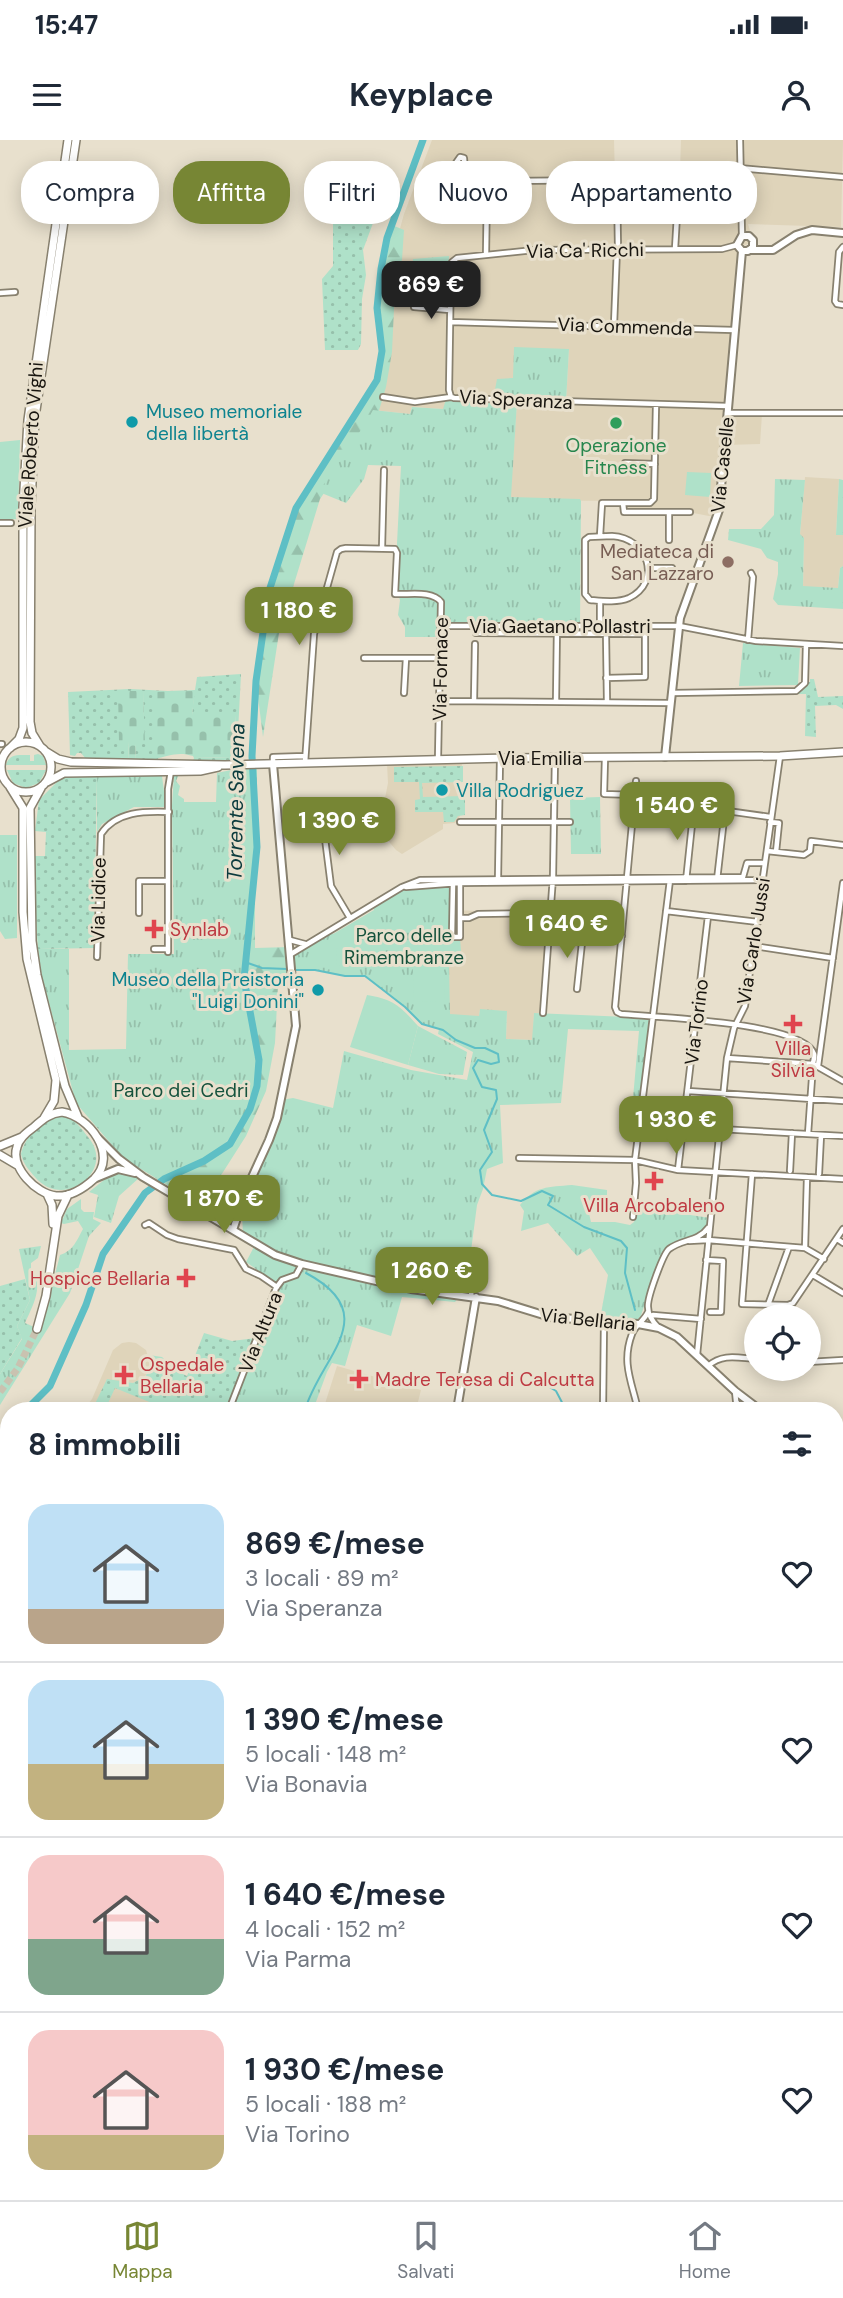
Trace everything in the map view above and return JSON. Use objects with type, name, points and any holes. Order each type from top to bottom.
[{"type":"main road","name":"Viale Roberto Vighi","points":[[4,768],[23,728],[23,494],[28,420],[68,140]]},
{"type":"main road","name":"Viale Roberto Vighi","points":[[43,748],[32,733],[30,722],[31,468],[40,372],[75,140]]},
{"type":"main road","points":[[4,768],[25,742],[43,748],[58,759],[71,762],[167,769]]},
{"type":"main road","points":[[0,1155],[18,1166],[30,1181],[47,1194],[56,1196],[68,1195],[82,1189],[94,1179],[104,1162],[103,1150],[96,1137],[78,1118],[65,1086],[33,951],[30,808],[51,767],[43,748]]},
{"type":"main road","name":"Via Emilia","points":[[167,769],[204,770],[225,765],[305,760],[843,754]]},
{"type":"main road","points":[[4,768],[25,792],[64,773],[167,769]]},
{"type":"main road","points":[[0,1146],[23,1136],[44,1118],[54,1101],[56,1080],[26,951],[23,912],[23,808],[4,768]]},
{"type":"main road","points":[[44,1118],[62,1112],[78,1118]]},
{"type":"main road","points":[[18,1166],[16,1151],[23,1136]]},
{"type":"main road","points":[[47,1194],[52,1205],[53,1221],[35,1328],[46,1296],[58,1216],[68,1195]]},
{"type":"street","points":[[739,161],[740,140]]},
{"type":"street","points":[[757,170],[843,177]]},
{"type":"street","points":[[486,255],[487,224]]},
{"type":"street","points":[[614,325],[618,224]]},
{"type":"street","name":"Via Ca' Ricchi","points":[[676,249],[677,224]]},
{"type":"street","points":[[741,224],[742,236],[751,237],[745,248],[773,250],[805,232],[842,232]]},
{"type":"street","name":"Via Caselle","points":[[665,757],[679,626],[718,514],[734,330],[745,248],[742,236]]},
{"type":"street","points":[[843,247],[839,252],[835,301],[843,305]]},
{"type":"street","name":"Via Ca' Ricchi","points":[[454,261],[534,250],[745,248]]},
{"type":"street","name":"Via Speranza","points":[[454,261],[450,271],[451,397],[843,413]]},
{"type":"street","points":[[0,293],[15,292]]},
{"type":"street","points":[[414,307],[450,310]]},
{"type":"street","name":"Via Commenda","points":[[450,322],[734,330]]},
{"type":"street","points":[[383,397],[415,402],[451,397]]},
{"type":"street","points":[[600,537],[601,505],[604,502],[652,502],[656,404]]},
{"type":"street","points":[[625,463],[655,464]]},
{"type":"street","points":[[305,760],[314,634],[339,550],[382,548],[384,470]]},
{"type":"street","points":[[623,503],[624,512],[690,512]]},
{"type":"street","points":[[669,512],[669,540]]},
{"type":"street","points":[[0,523],[11,523]]},
{"type":"street","points":[[589,537],[619,537],[633,541],[642,550],[648,568],[644,583],[632,596],[620,600],[588,600],[585,592],[585,540],[589,537]]},
{"type":"street","name":"Via Fornace","points":[[382,548],[395,549],[397,553],[395,594],[431,595],[438,598],[441,605],[438,760]]},
{"type":"street","points":[[648,568],[672,568]]},
{"type":"street","points":[[748,640],[753,577],[751,573]]},
{"type":"street","points":[[600,601],[600,626]]},
{"type":"street","name":"Via Gaetano Pollastri","points":[[441,626],[679,626],[748,640],[843,646]]},
{"type":"street","points":[[556,702],[557,626]]},
{"type":"street","points":[[476,633],[645,634],[646,677],[606,678]]},
{"type":"street","points":[[606,634],[607,702]]},
{"type":"street","points":[[474,701],[475,644]]},
{"type":"street","points":[[671,693],[796,691],[802,688],[805,682],[806,644]]},
{"type":"street","points":[[364,657],[440,658]]},
{"type":"street","points":[[404,693],[406,658]]},
{"type":"street","points":[[439,701],[670,703]]},
{"type":"street","name":"Via Carlo Jussi","points":[[697,1355],[727,1058],[736,1024],[745,1006],[780,755]]},
{"type":"street","points":[[498,881],[500,758]]},
{"type":"street","points":[[543,1013],[553,880],[555,758]]},
{"type":"street","points":[[605,758],[604,794],[694,805],[770,819]]},
{"type":"street","points":[[233,1230],[247,1188],[277,1118],[296,1020],[273,761]]},
{"type":"street","points":[[154,949],[168,950],[167,769]]},
{"type":"street","points":[[636,781],[615,1007],[617,1012],[736,1024],[795,1037],[814,1053],[815,1065]]},
{"type":"street","points":[[350,918],[331,886],[321,807],[354,804]]},
{"type":"street","points":[[686,880],[694,805]]},
{"type":"street","points":[[717,879],[725,810]]},
{"type":"street","name":"Via Lidice","points":[[97,957],[101,834],[111,824],[135,811],[169,812]]},
{"type":"street","name":"Via Carlo Jussi","points":[[770,819],[779,823],[776,852]]},
{"type":"street","points":[[460,822],[570,822]]},
{"type":"street","points":[[767,851],[807,855],[811,841],[843,845]]},
{"type":"street","points":[[745,879],[747,863],[765,863]]},
{"type":"street","points":[[633,1217],[635,1160],[670,880]]},
{"type":"street","points":[[290,947],[304,945],[402,887],[420,882],[764,880]]},
{"type":"street","points":[[139,913],[139,881],[169,881]]},
{"type":"street","points":[[457,882],[460,937],[453,937],[457,882]]},
{"type":"street","points":[[808,1134],[810,1099],[815,1065],[822,1044],[843,883]]},
{"type":"street","points":[[666,911],[758,922]]},
{"type":"street","points":[[460,918],[478,914],[550,914]]},
{"type":"street","name":"Via Torino","points":[[678,1170],[708,916]]},
{"type":"street","points":[[549,930],[622,936]]},
{"type":"street","points":[[577,989],[583,933]]},
{"type":"street","points":[[290,947],[304,945]]},
{"type":"street","points":[[754,946],[833,958]]},
{"type":"street","points":[[835,947],[843,948]]},
{"type":"street","points":[[814,1053],[822,1044]]},
{"type":"street","points":[[727,1058],[815,1065],[843,1081]]},
{"type":"street","points":[[688,1091],[843,1101]]},
{"type":"street","points":[[720,1129],[843,1136]]},
{"type":"street","points":[[790,1171],[792,1133]]},
{"type":"street","points":[[819,1174],[821,1135]]},
{"type":"street","points":[[96,1137],[119,1160],[141,1175]]},
{"type":"street","points":[[519,1158],[635,1160],[678,1170],[843,1179]]},
{"type":"street","points":[[94,1179],[118,1169],[141,1175]]},
{"type":"street","points":[[744,1304],[752,1174]]},
{"type":"street","name":"Via Bellaria","points":[[141,1175],[266,1251],[302,1264],[420,1291],[498,1301],[550,1317],[659,1328],[677,1337],[697,1355]]},
{"type":"street","points":[[805,1248],[807,1177]]},
{"type":"street","points":[[145,1226],[149,1223],[178,1239],[234,1250],[244,1267],[277,1287]]},
{"type":"street","points":[[636,1402],[626,1355],[633,1332],[648,1311],[648,1300],[663,1256],[673,1247],[700,1237],[710,1224]]},
{"type":"street","points":[[780,1304],[793,1303],[843,1229]]},
{"type":"street","points":[[837,1239],[843,1243]]},
{"type":"street","points":[[690,1241],[805,1248],[824,1259]]},
{"type":"street","points":[[768,1304],[789,1247]]},
{"type":"street","points":[[706,1260],[723,1261],[721,1312],[710,1312]]},
{"type":"street","name":"Via Altura","points":[[232,1402],[277,1287],[282,1280],[296,1275],[302,1264]]},
{"type":"street","points":[[458,1402],[474,1296],[473,1273]]},
{"type":"street","points":[[813,1275],[843,1293]]},
{"type":"street","points":[[648,1311],[659,1328]]},
{"type":"street","name":"Via Bellaria","points":[[653,1315],[701,1319]]},
{"type":"street","points":[[603,1402],[604,1322]]},
{"type":"street","points":[[697,1355],[749,1402]]},
{"type":"street","points":[[708,1366],[724,1357],[744,1358]]},
{"type":"street","points":[[821,1361],[843,1360]]},
{"type":"street","points":[[735,1391],[738,1402]]},
{"type":"shaded area","points":[[432,140],[614,140],[615,161],[546,161],[546,224],[748,224],[753,241],[740,248],[726,414],[762,414],[760,444],[726,445],[719,514],[709,516],[688,512],[620,512],[619,501],[510,500],[517,402],[566,402],[569,349],[513,379],[494,400],[443,409],[412,407],[410,414],[373,410],[379,400],[396,243],[414,188],[414,224],[532,224],[532,161],[424,161]]},
{"type":"shaded area","points":[[681,140],[843,140],[841,227],[748,224],[757,224],[757,161],[680,161]]},
{"type":"shaded area","points":[[805,477],[839,479],[836,535],[843,535],[843,566],[840,568],[838,588],[803,587],[804,538],[800,535]]},
{"type":"shaded area","points":[[462,762],[460,816],[455,823],[443,824],[443,829],[402,854],[396,850],[385,837],[387,764]]},
{"type":"shaded area","points":[[447,910],[549,913],[546,1013],[534,1013],[533,1040],[506,1039],[507,1011],[480,1010],[479,1016],[444,1016]]},
{"type":"shaded area","name":"Ospedale Bellaria","points":[[122,1343],[136,1343],[146,1350],[150,1363],[148,1373],[141,1380],[124,1382],[172,1402],[90,1402],[113,1350]]},
{"type":"shaded area","name":"Madre Teresa di Calcutta","points":[[337,1366],[421,1390],[418,1402],[326,1402]]},
{"type":"green space","points":[[333,224],[373,224],[363,250],[366,275],[362,299],[361,344],[358,350],[325,350],[322,279],[333,266]]},
{"type":"green space","points":[[392,225],[404,230],[402,260],[398,266],[395,287],[392,352],[386,387],[375,424],[320,499],[279,633],[263,737],[256,681],[269,591],[296,508],[377,380],[382,351],[377,308],[381,269]]},
{"type":"green space","points":[[449,256],[446,308],[410,305],[413,259]]},
{"type":"green space","points":[[514,347],[569,349],[566,402],[517,402],[511,497],[580,499],[580,627],[439,625],[439,637],[405,637],[405,627],[398,615],[400,600],[397,592],[401,466],[368,465],[364,479],[346,503],[319,492],[373,410],[410,414],[412,407],[443,409],[446,399],[493,400],[497,379],[513,378]]},
{"type":"green space","points":[[20,440],[18,519],[0,520],[0,442]]},
{"type":"green space","points":[[687,472],[711,473],[710,497],[685,495]]},
{"type":"green space","points":[[775,479],[805,480],[800,534],[804,538],[803,586],[838,588],[840,568],[843,566],[843,609],[778,605],[773,599],[778,562],[767,558],[761,549],[728,540],[729,529],[761,529],[774,515]]},
{"type":"green space","points":[[839,479],[843,480],[843,535],[836,535]]},
{"type":"green space","points":[[743,643],[800,648],[798,685],[739,686]]},
{"type":"green space","points":[[241,674],[234,761],[193,761],[194,758],[232,757],[236,736],[235,715],[192,715],[194,695],[158,759],[136,760],[135,744],[144,744],[143,691],[119,742],[128,742],[129,760],[86,759],[81,753],[70,755],[68,692],[195,690],[197,677]]},
{"type":"green space","points":[[810,679],[814,679],[818,697],[843,696],[843,709],[836,705],[815,706],[816,737],[805,736],[806,694],[796,694],[803,690]]},
{"type":"green space","points":[[118,691],[143,691],[145,744],[135,744],[136,760],[129,760],[128,742],[119,742]]},
{"type":"green space","points":[[195,691],[192,715],[235,715],[233,757],[194,758],[178,754],[154,759],[153,692]]},
{"type":"green space","points":[[30,755],[30,761],[34,761],[34,755],[43,756],[46,765],[6,765],[9,758]]},
{"type":"green space","points":[[463,766],[463,782],[422,783],[423,797],[465,796],[465,815],[458,816],[454,822],[444,822],[443,812],[415,812],[415,800],[420,799],[419,782],[394,782],[394,767]]},
{"type":"green space","name":"Parco dei Cedri","points":[[245,769],[257,769],[256,845],[244,979],[259,1060],[255,1091],[240,1126],[217,1153],[162,1182],[123,1158],[76,1103],[42,977],[38,949],[69,949],[69,1050],[126,1049],[128,954],[174,954],[174,775],[179,774],[176,781],[180,786],[178,795],[184,802],[216,802],[217,773],[231,770],[231,784],[246,784]]},
{"type":"green space","points":[[7,770],[46,770],[39,783],[26,788],[13,783]]},
{"type":"green space","points":[[69,775],[97,775],[94,948],[38,949],[35,856],[45,856],[46,832],[35,831],[39,800],[58,781]]},
{"type":"green space","points":[[97,775],[162,776],[166,807],[134,807],[102,824],[97,832]]},
{"type":"green space","points":[[600,797],[601,854],[571,854],[570,798]]},
{"type":"green space","points":[[0,835],[17,835],[17,938],[5,939],[0,931]]},
{"type":"green space","points":[[255,863],[255,948],[290,947],[291,983],[278,985],[275,1043],[266,1091],[246,1136],[218,1180],[192,1200],[162,1182],[217,1153],[240,1126],[250,1109],[257,1086],[259,1060],[244,979]]},
{"type":"green space","name":"Parco delle Rimembranze","points":[[452,884],[451,939],[460,938],[461,951],[458,951],[456,965],[449,965],[450,1014],[479,1016],[480,1009],[507,1011],[506,1039],[532,1040],[534,1013],[651,1018],[640,1098],[633,1098],[639,1031],[568,1029],[561,1103],[500,1105],[503,1163],[487,1169],[477,1205],[466,1289],[455,1302],[402,1297],[391,1336],[357,1325],[345,1366],[332,1363],[316,1402],[233,1402],[277,1284],[246,1262],[255,1245],[243,1235],[242,1213],[246,1198],[276,1132],[281,1100],[293,1098],[333,1108],[344,1051],[411,1070],[467,1080],[473,1052],[438,1034],[439,1029],[422,1024],[365,976],[295,970],[294,956],[298,949],[328,931],[333,934],[374,910],[373,904],[402,887]]},
{"type":"green space","points":[[443,942],[445,1001],[414,1002],[412,943]]},
{"type":"green space","points":[[365,948],[366,963],[337,966],[336,949]]},
{"type":"green space","points":[[367,995],[396,1005],[418,1026],[408,1065],[350,1047]]},
{"type":"green space","points":[[418,1026],[467,1052],[463,1075],[439,1074],[408,1065]]},
{"type":"green space","points":[[64,1116],[75,1122],[88,1137],[95,1150],[96,1162],[91,1174],[83,1182],[72,1188],[59,1190],[47,1186],[35,1177],[21,1154],[36,1128],[49,1119]]},
{"type":"green space","points":[[120,1172],[139,1178],[119,1196],[111,1223],[94,1217],[98,1195],[89,1192],[109,1176]]},
{"type":"green space","points":[[572,1185],[607,1190],[607,1200],[587,1205],[591,1222],[630,1225],[634,1222],[638,1207],[710,1218],[700,1235],[679,1241],[669,1250],[637,1320],[600,1319],[608,1275],[590,1248],[577,1256],[548,1223],[521,1231],[524,1211],[520,1205],[531,1194],[556,1186]]},
{"type":"green space","points":[[81,1199],[81,1209],[84,1212],[94,1212],[93,1219],[101,1223],[89,1236],[70,1293],[0,1402],[0,1374],[22,1339],[17,1326],[30,1300],[19,1249],[41,1246],[38,1258],[31,1263],[37,1289],[25,1323],[41,1330],[60,1255],[71,1248],[83,1229],[78,1221],[61,1223],[67,1209]]},
{"type":"green space","points":[[25,1279],[30,1300],[17,1326],[22,1338],[0,1374],[0,1286]]},
{"type":"green space","points":[[204,1333],[232,1341],[257,1338],[229,1402],[149,1402],[115,1388],[109,1402],[96,1402],[107,1379],[133,1383],[146,1376],[150,1363],[149,1355],[162,1357],[187,1376]]},
{"type":"waterway","name":"Torrente Savena","points":[[34,1402],[50,1386],[86,1305],[103,1254],[145,1193],[164,1179],[204,1161],[230,1144],[250,1109],[257,1086],[259,1060],[244,979],[257,847],[252,756],[256,681],[269,591],[296,508],[377,380],[382,351],[377,308],[381,269],[387,238],[423,140]]},
{"type":"waterway","points":[[245,962],[262,968],[287,969]]},
{"type":"waterway","points":[[295,970],[365,976],[422,1024],[443,1030],[456,1040],[475,1048],[485,1048],[498,1054],[499,1062],[491,1064],[478,1060],[473,1068],[482,1087],[496,1090],[497,1099],[484,1130],[492,1152],[480,1170],[482,1184],[492,1195],[521,1201],[542,1191],[553,1196],[548,1205],[584,1227],[621,1241],[627,1248],[625,1273],[635,1310]]},
{"type":"waterway","points":[[306,1273],[329,1289],[341,1305],[344,1321],[341,1337],[308,1402]]},
{"type":"waterway","points":[[538,1380],[556,1391],[562,1402]]},
{"type":"tunnel","points":[[0,1392],[18,1368],[37,1329]]},
{"type":"place","name":"Museo memoriale della libertà","points":[[132,422]]},
{"type":"place","name":"Operazione Fitness","points":[[616,423]]},
{"type":"place","name":"Mediateca di San Lazzaro","points":[[728,562]]},
{"type":"place","name":"Villa Rodriguez","points":[[442,790]]},
{"type":"place","name":"Synlab","points":[[154,929]]},
{"type":"place","name":"Museo della Preistoria \"Luigi Donini\"","points":[[318,990]]},
{"type":"place","name":"Villa Silvia","points":[[793,1024]]},
{"type":"place","name":"Villa Arcobaleno","points":[[654,1181]]},
{"type":"place","name":"Hospice Bellaria","points":[[186,1278]]},
{"type":"place","name":"Ospedale Bellaria","points":[[124,1375]]},
{"type":"place","name":"Madre Teresa di Calcutta","points":[[359,1379]]}]
